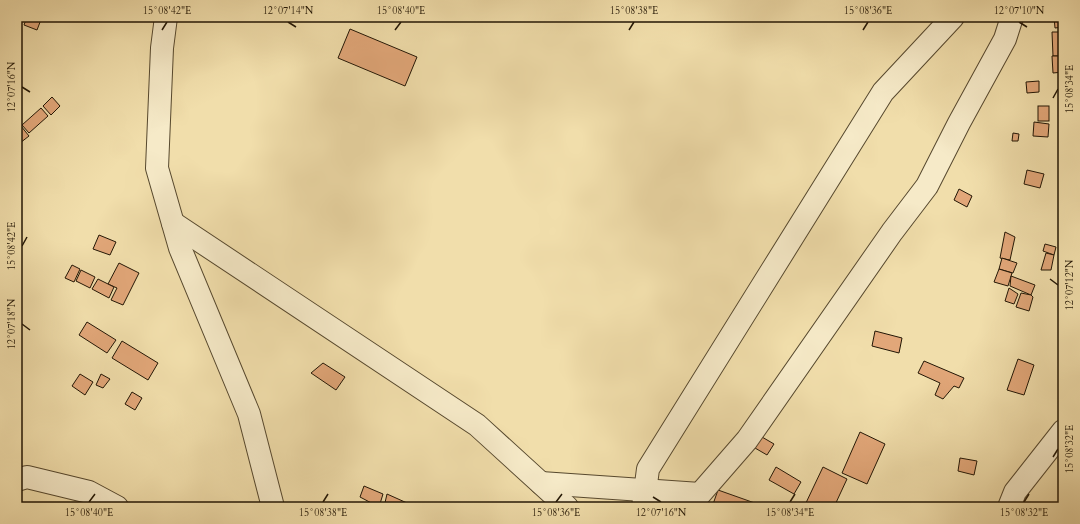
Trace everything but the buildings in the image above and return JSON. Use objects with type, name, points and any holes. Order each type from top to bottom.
[{"type":"street","points":[[166,17],[162,48],[158,168],[180,248],[249,414],[273,507]]},
{"type":"street","points":[[644,499],[648,469],[883,92],[953,17]]},
{"type":"street","points":[[541,483],[644,499],[700,494],[747,440],[892,232],[927,186],[959,123],[1005,39],[1012,17]]},
{"type":"street","points":[[173,223],[477,425],[567,507]]},
{"type":"street","points":[[1009,507],[1015,492],[1063,430]]},
{"type":"street","points":[[17,480],[27,477],[89,492],[117,507]]}]
